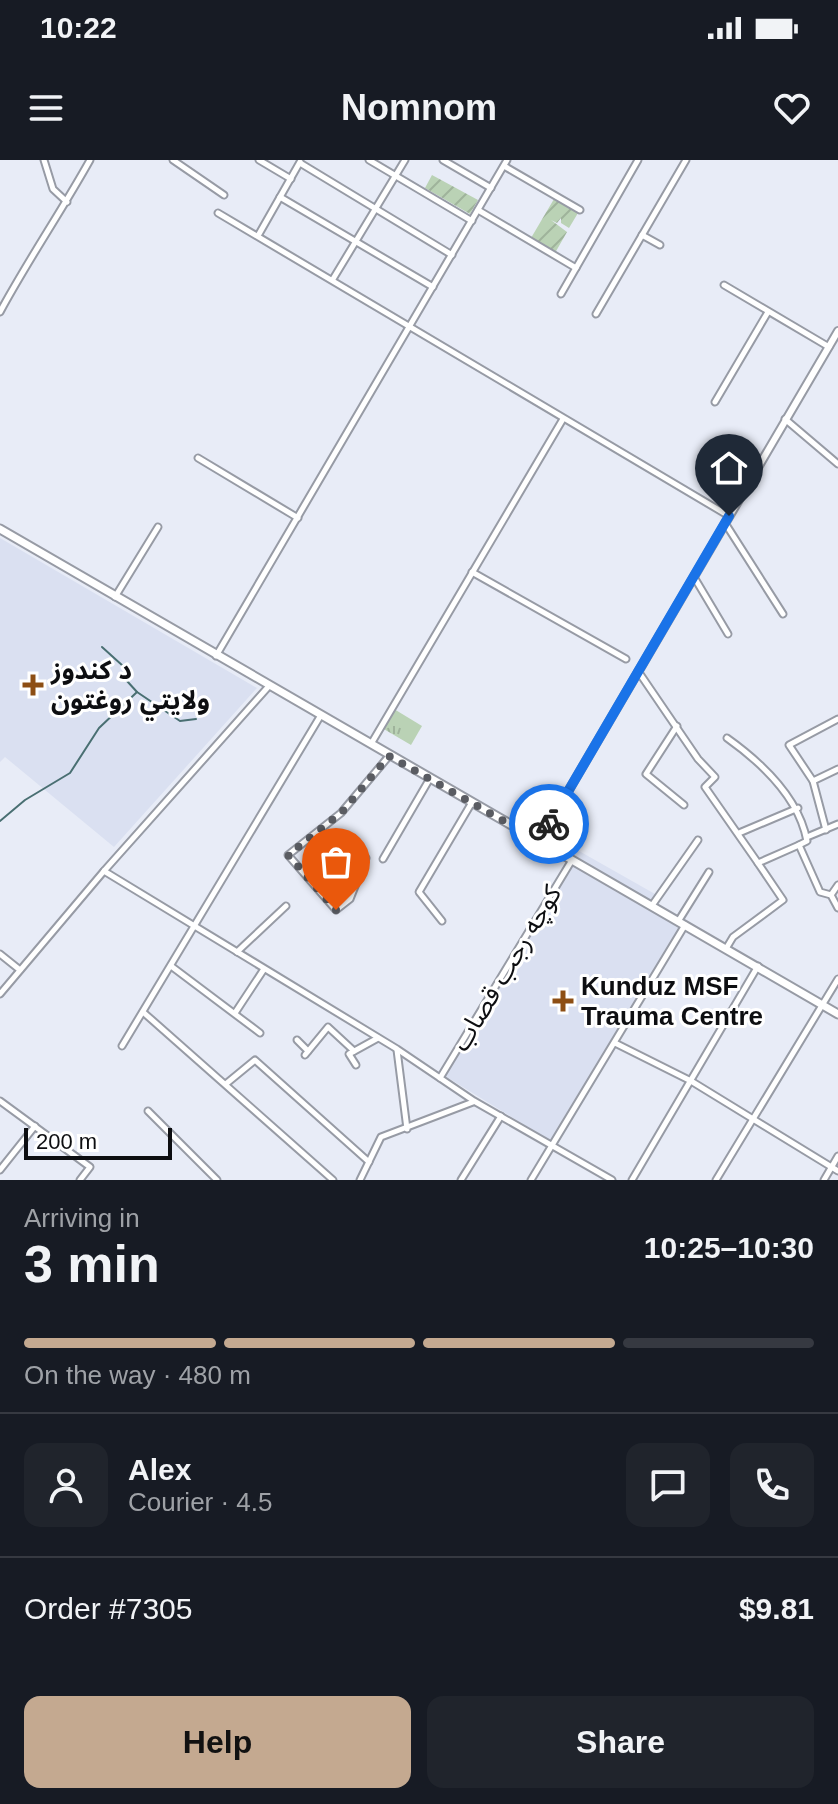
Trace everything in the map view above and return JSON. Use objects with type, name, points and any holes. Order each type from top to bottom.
[{"type":"highway","points":[[0,529],[429,780],[653,904],[838,1014]]},
{"type":"main road","points":[[539,841],[838,331]]},
{"type":"street","points":[[44,160],[53,189],[67,202]]},
{"type":"street","points":[[0,312],[31,254],[67,202],[90,160]]},
{"type":"street","points":[[173,160],[224,195]]},
{"type":"street","points":[[259,160],[291,179]]},
{"type":"street","points":[[369,160],[472,221]]},
{"type":"street","points":[[333,279],[405,160]]},
{"type":"street","points":[[443,160],[491,188]]},
{"type":"street","points":[[561,294],[638,160]]},
{"type":"street","points":[[596,314],[686,160]]},
{"type":"street","points":[[259,234],[301,162],[452,255]]},
{"type":"street","points":[[215,656],[506,163],[580,210]]},
{"type":"street","points":[[280,197],[433,287]]},
{"type":"street","points":[[478,210],[576,268]]},
{"type":"street","points":[[218,213],[259,234],[727,519],[783,614]]},
{"type":"street","points":[[642,235],[660,245]]},
{"type":"street","points":[[724,285],[829,347]]},
{"type":"street","points":[[715,402],[768,312]]},
{"type":"street","points":[[371,744],[563,419]]},
{"type":"street","points":[[785,419],[838,464]]},
{"type":"street","points":[[198,458],[298,518]]},
{"type":"street","points":[[115,598],[158,527]]},
{"type":"street","points":[[472,572],[626,659]]},
{"type":"street","points":[[694,577],[728,634]]},
{"type":"street","points":[[638,671],[715,777],[705,787],[783,900],[733,937],[727,947]]},
{"type":"street","points":[[0,994],[104,871],[269,686]]},
{"type":"street","points":[[122,1046],[321,715]]},
{"type":"street","points":[[826,830],[813,781],[794,757],[789,743],[838,719]]},
{"type":"street","points":[[677,726],[646,774],[684,805]]},
{"type":"street","points":[[727,738],[748,753],[798,808],[807,837],[807,841],[758,863]]},
{"type":"street","points":[[366,858],[350,899],[336,910],[288,855],[341,813],[389,756]]},
{"type":"street","points":[[813,781],[838,769]]},
{"type":"street","points":[[383,859],[429,780]]},
{"type":"street","points":[[442,921],[419,892],[471,804]]},
{"type":"street","points":[[739,833],[798,808]]},
{"type":"street","points":[[807,837],[838,824]]},
{"type":"street","points":[[653,904],[698,840]]},
{"type":"street","points":[[799,845],[820,892],[831,895],[838,908]]},
{"type":"street","name":"کوچه رجب قصاب","points":[[440,1078],[573,859]]},
{"type":"street","points":[[104,871],[397,1049],[474,1101],[612,1180]]},
{"type":"street","points":[[531,1180],[615,1043],[709,872]]},
{"type":"street","points":[[831,895],[838,885]]},
{"type":"street","points":[[237,952],[286,906]]},
{"type":"street","points":[[0,954],[20,970]]},
{"type":"street","points":[[632,1180],[758,965]]},
{"type":"street","points":[[171,966],[260,1033]]},
{"type":"street","points":[[235,1013],[264,969]]},
{"type":"street","points":[[716,1180],[838,979]]},
{"type":"street","points":[[143,1012],[227,1083],[243,1102],[333,1180]]},
{"type":"street","points":[[297,1040],[307,1053],[328,1027],[354,1051]]},
{"type":"street","points":[[356,1065],[349,1054],[378,1038]]},
{"type":"street","points":[[615,1043],[691,1081],[835,1169]]},
{"type":"street","points":[[397,1049],[407,1129]]},
{"type":"street","points":[[227,1083],[255,1060],[369,1162]]},
{"type":"street","points":[[0,1101],[90,1167],[80,1180]]},
{"type":"street","points":[[360,1180],[381,1137],[474,1101]]},
{"type":"street","points":[[148,1111],[217,1180]]},
{"type":"street","points":[[461,1180],[501,1116]]},
{"type":"street","points":[[0,1170],[35,1126]]},
{"type":"street","points":[[824,1180],[835,1169],[838,1156]]},
{"type":"shaded area","points":[[0,538],[257,688],[114,847],[5,757],[0,762]]},
{"type":"shaded area","name":"Kunduz MSF Trauma Centre","points":[[512,813],[655,894],[647,907],[680,926],[552,1142],[445,1076],[573,866],[505,826]]},
{"type":"green space","points":[[432,175],[478,200],[470,214],[425,188]]},
{"type":"green space","points":[[554,199],[578,213],[569,228],[561,223],[561,218],[557,223],[551,220],[567,232],[555,253],[531,238]]},
{"type":"green space","points":[[394,709],[422,726],[411,745],[382,728]]},
{"type":"waterway","points":[[102,647],[123,666],[127,681],[137,692],[180,721],[196,719]]},
{"type":"waterway","points":[[0,821],[25,800],[70,773],[99,728],[137,692]]},
{"type":"way so far","points":[[336,910],[288,855],[341,813],[389,756],[539,841],[549,824]]},
{"type":"place","name":"د کندوز ولایتي روغتون","points":[[33,685]]},
{"type":"place","name":"Kunduz MSF Trauma Centre","points":[[563,1001]]},
{"type":"route","points":[[549,824],[729,516]]}]
